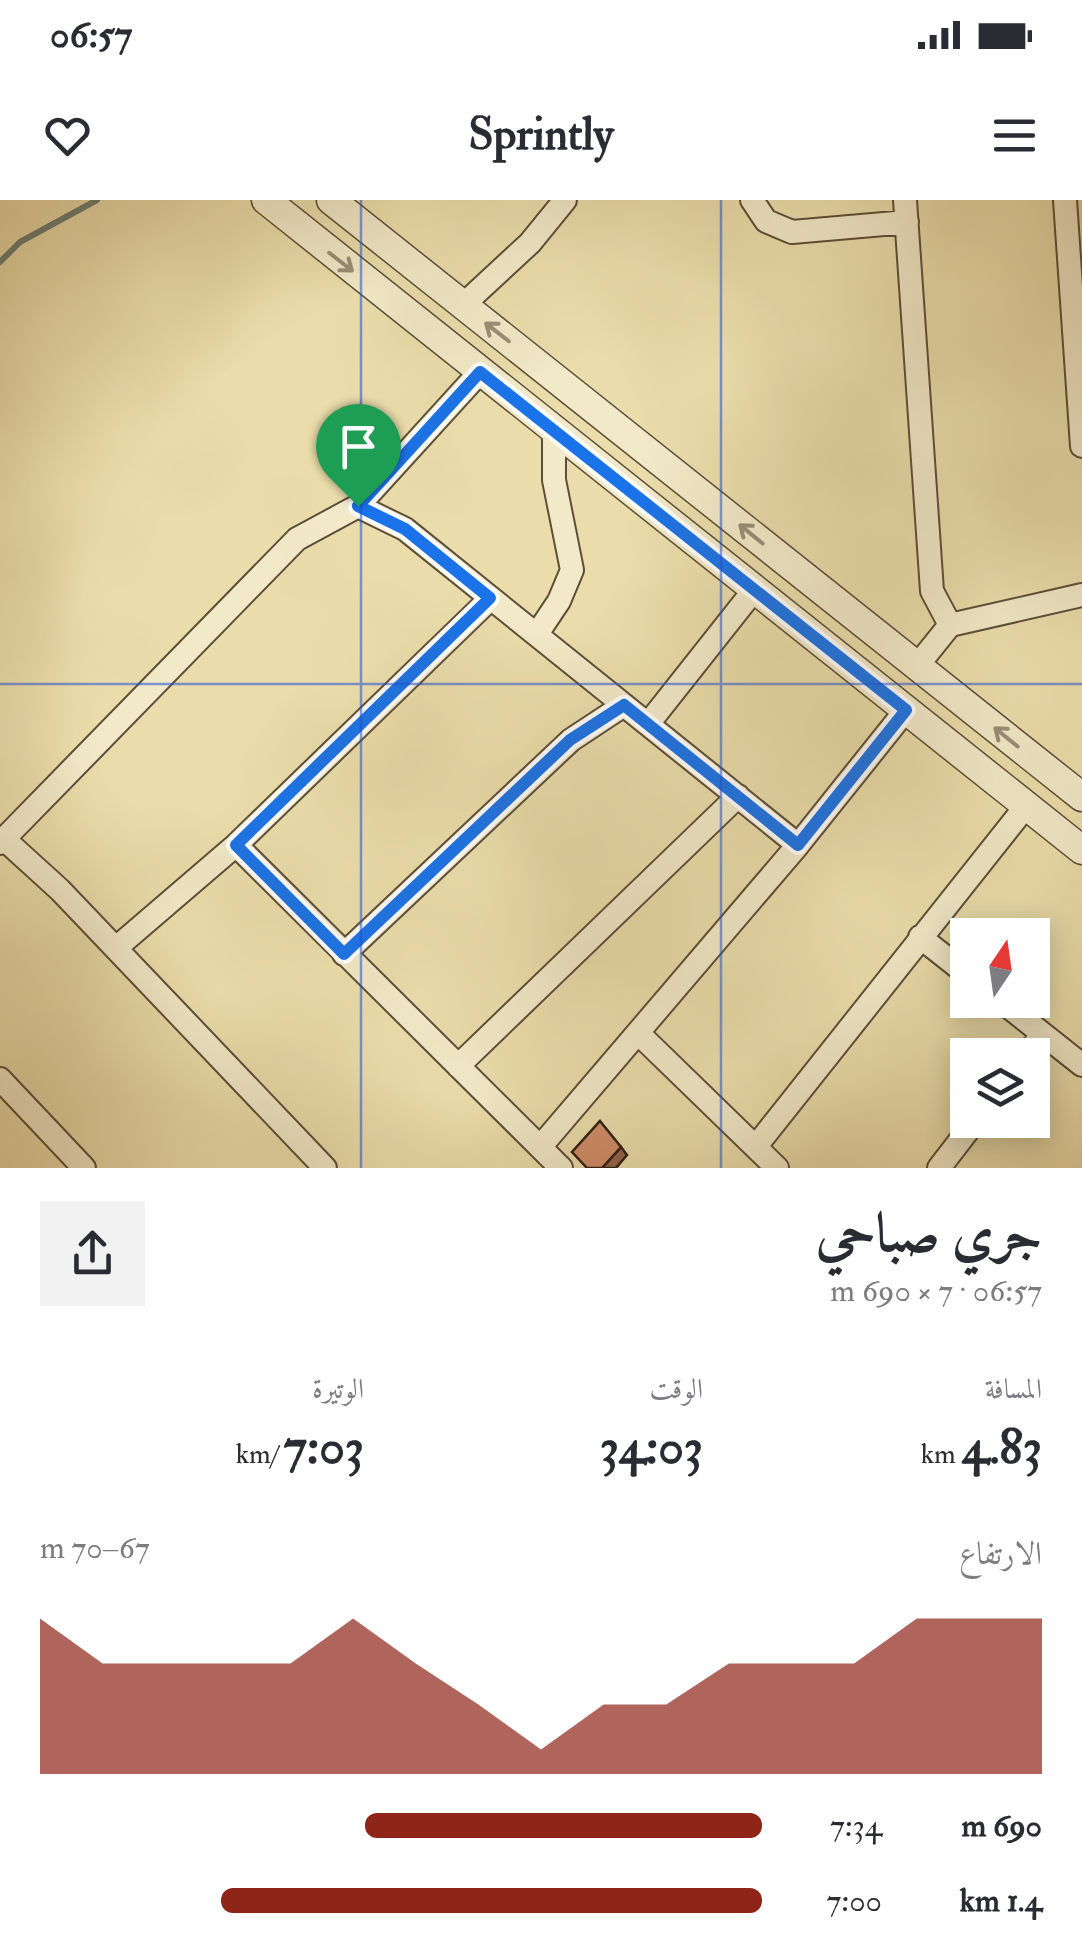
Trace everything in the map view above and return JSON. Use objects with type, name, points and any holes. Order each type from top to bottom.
[{"type":"street","points":[[266,200],[1082,850]]},
{"type":"street","points":[[331,200],[1082,797]]},
{"type":"street","points":[[463,305],[530,242],[565,200]]},
{"type":"street","points":[[752,200],[766,220],[792,232],[906,211],[932,591],[950,625]]},
{"type":"street","points":[[1066,200],[1082,446]]},
{"type":"street","points":[[325,1168],[116,948],[3,842],[297,539],[358,506],[480,372]]},
{"type":"street","points":[[537,634],[572,570],[554,480],[554,432]]},
{"type":"street","points":[[649,506],[679,476]]},
{"type":"street","points":[[358,506],[405,529],[798,845]]},
{"type":"street","points":[[648,724],[754,590]]},
{"type":"street","points":[[918,666],[950,625],[1082,595]]},
{"type":"street","points":[[116,948],[236,845],[490,598]]},
{"type":"street","points":[[344,954],[570,740],[624,705]]},
{"type":"street","points":[[541,1146],[798,845],[906,710]]},
{"type":"street","points":[[458,1066],[738,796]]},
{"type":"street","points":[[757,1145],[1026,806]]},
{"type":"street","points":[[236,845],[562,1168]]},
{"type":"street","points":[[920,937],[950,960]]},
{"type":"street","points":[[1022,1018],[1082,1065]]},
{"type":"street","points":[[638,1033],[778,1168]]},
{"type":"street","points":[[1039,1038],[1042,1034]]},
{"type":"street","points":[[0,1079],[84,1168]]},
{"type":"street","points":[[939,1168],[962,1138]]},
{"type":"building","points":[[600,1121],[621,1147],[602,1168],[587,1168],[572,1152]]},
{"type":"waterway","points":[[0,262],[20,242],[97,200]]},
{"type":"route","points":[[480,372],[906,710],[798,845],[624,705],[570,740],[344,954],[236,845],[490,598],[405,529],[358,506],[480,372]]}]
